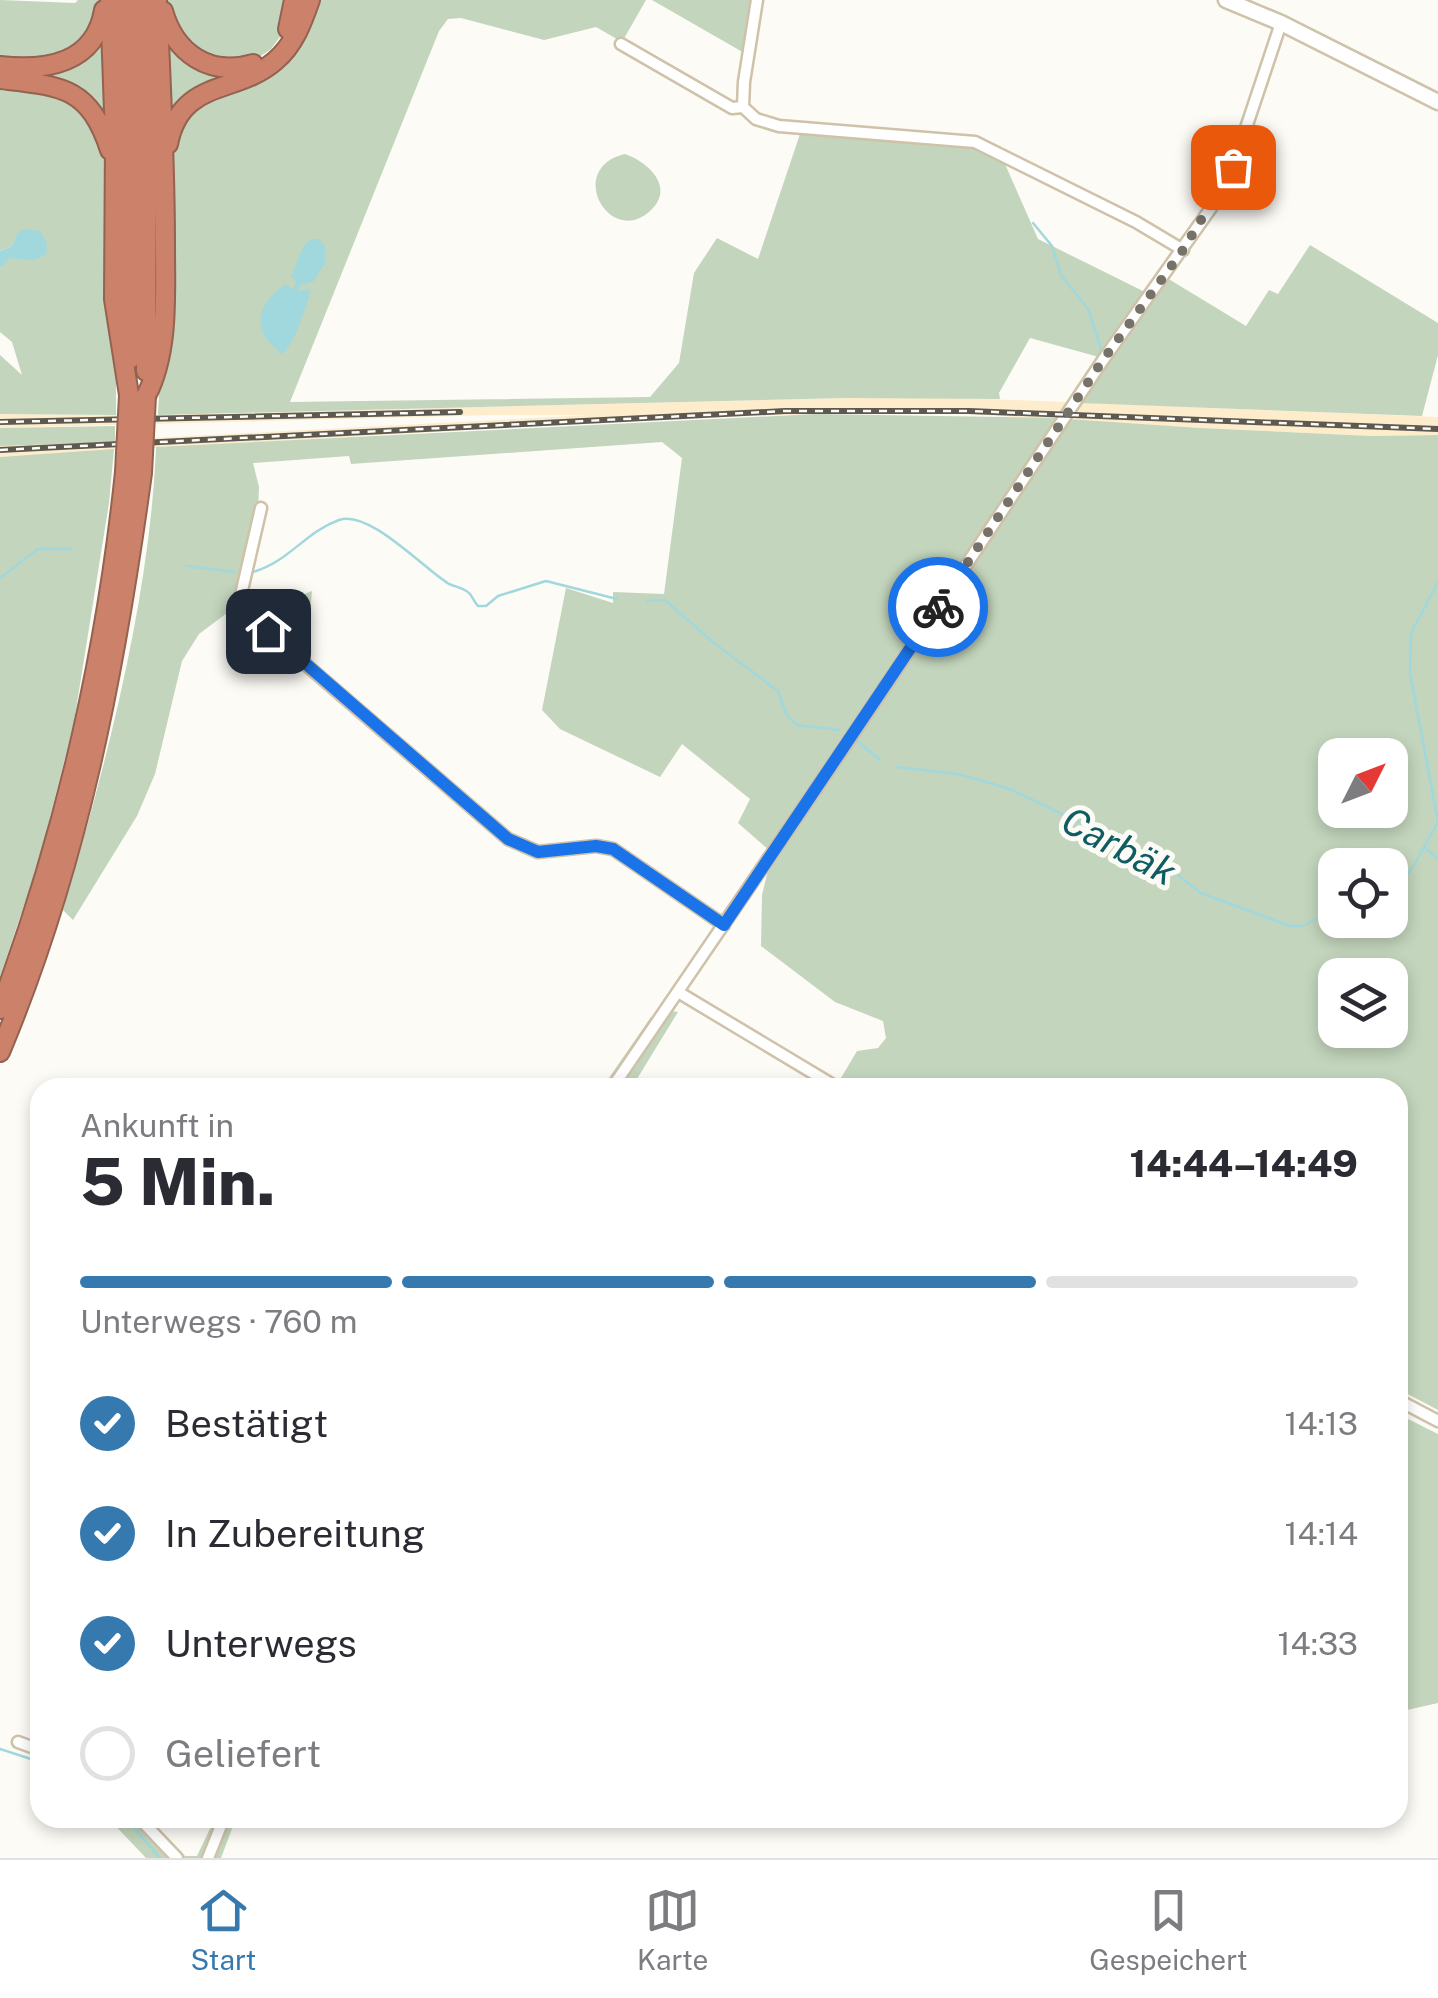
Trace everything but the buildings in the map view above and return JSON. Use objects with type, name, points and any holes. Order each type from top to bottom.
[{"type":"highway","points":[[0,66],[41,68],[76,56],[97,33],[107,0]]},
{"type":"highway","points":[[107,0],[114,160],[114,299],[138,396]]},
{"type":"highway","points":[[126,0],[138,396]]},
{"type":"highway","points":[[152,1],[171,34],[187,52],[208,66],[230,68],[257,62],[280,44],[290,24],[294,0]]},
{"type":"highway","points":[[165,159],[175,122],[188,104],[209,90],[276,61],[296,36],[310,0]]},
{"type":"highway","points":[[138,396],[154,380],[164,308],[165,159],[152,1]]},
{"type":"highway","points":[[0,1052],[57,894],[95,756],[114,663],[138,396],[152,1]]},
{"type":"highway","points":[[0,79],[58,88],[78,98],[96,114],[114,160]]},
{"type":"highway","points":[[0,1009],[41,892],[83,736],[133,473]]},
{"type":"street","points":[[757,0],[743,106],[756,119],[790,127],[975,142],[1136,222],[1183,250]]},
{"type":"street","points":[[1226,0],[1281,23],[1438,102]]},
{"type":"street","points":[[619,1078],[1103,360],[1183,250],[1233,167],[1281,23]]},
{"type":"street","points":[[621,44],[732,108],[743,106]]},
{"type":"street","points":[[261,508],[240,600],[245,612],[508,839],[538,852],[596,846],[613,849],[724,925]]},
{"type":"street","points":[[678,992],[821,1078]]},
{"type":"street","points":[[1408,1405],[1438,1420]]},
{"type":"street","points":[[18,1742],[30,1745]]},
{"type":"street","points":[[148,1828],[177,1858]]},
{"type":"street","points":[[208,1858],[220,1828]]},
{"type":"shaded area","points":[[965,398],[1438,417],[1438,435],[1371,436],[967,414],[815,414],[656,419],[0,457],[0,446],[589,415],[0,428],[0,414],[158,415]]},
{"type":"green space","points":[[0,0],[103,0],[101,15],[73,54],[0,62]]},
{"type":"green space","points":[[164,0],[291,0],[285,30],[271,49],[255,60],[228,65],[189,50]]},
{"type":"green space","points":[[314,0],[646,0],[622,42],[596,27],[544,40],[461,18],[448,19],[439,31],[290,402],[650,397],[679,363],[694,273],[717,238],[758,259],[801,131],[957,140],[1005,158],[1038,239],[1145,292],[1099,357],[1030,338],[999,393],[1000,399],[847,398],[158,415],[171,150],[187,110],[253,78]]},
{"type":"green space","points":[[652,0],[754,0],[746,54]]},
{"type":"green space","points":[[107,22],[106,120],[0,69],[40,72]]},
{"type":"green space","points":[[165,27],[168,35],[238,71],[282,51],[208,87],[166,136]]},
{"type":"green space","points":[[0,82],[77,101],[106,148],[118,382],[116,415],[0,414],[0,355],[22,375],[12,342],[0,332],[0,268],[8,258],[17,234],[12,246],[0,251]]},
{"type":"green space","points":[[625,154],[650,169],[660,185],[657,202],[635,220],[620,220],[608,213],[596,188],[598,174],[607,162]]},
{"type":"green space","points":[[1310,245],[1438,323],[1438,355],[1422,416],[1080,403],[1167,278],[1246,326],[1269,290],[1278,294]]},
{"type":"green space","points":[[815,414],[1058,418],[770,851],[738,823],[750,799],[682,744],[660,777],[560,729],[542,710],[566,588],[613,603],[613,592],[664,594],[682,458],[662,442],[351,464],[349,456],[253,463],[259,487],[258,510],[239,604],[199,634],[182,661],[155,774],[137,816],[73,920],[63,910],[110,740],[135,622],[156,447]]},
{"type":"green space","points":[[1067,419],[1371,436],[1438,435],[1438,1410],[1408,1394],[1408,1078],[841,1078],[857,1051],[878,1048],[886,1038],[883,1021],[835,1002],[761,946],[762,895],[770,862]]},
{"type":"green space","points":[[115,426],[115,442],[0,446],[0,428]]},
{"type":"green space","points":[[114,449],[74,722],[40,857],[0,977],[0,457]]},
{"type":"green space","points":[[312,591],[309,624],[288,643],[256,614],[246,596],[266,609]]},
{"type":"green space","points":[[671,1011],[678,1012],[638,1078],[609,1078],[651,1017],[662,1024]]},
{"type":"green space","points":[[1408,1419],[1438,1434],[1438,1703],[1408,1710]]},
{"type":"green space","points":[[118,1828],[158,1828],[185,1856],[197,1856],[210,1828],[232,1828],[221,1858],[146,1858]]},
{"type":"water","points":[[24,229],[40,231],[47,243],[46,254],[35,260],[9,258],[0,268],[0,251],[12,246]]},
{"type":"water","points":[[319,239],[325,246],[325,264],[313,282],[300,285],[298,291],[310,292],[295,335],[282,354],[261,327],[263,309],[285,284],[293,289],[296,282],[291,276],[304,245]]},
{"type":"waterway","points":[[1033,223],[1052,246],[1061,275],[1088,309],[1101,349]]},
{"type":"waterway","name":"Carbäk","points":[[253,572],[277,561],[327,525],[351,519],[380,531],[449,584],[468,592],[478,606],[546,581],[617,599]]},
{"type":"waterway","name":"Carbäk","points":[[0,578],[38,549],[72,549]]},
{"type":"waterway","name":"Carbäk","points":[[186,566],[234,572]]},
{"type":"waterway","name":"Carbäk","points":[[1408,873],[1438,822],[1410,673],[1411,633],[1438,582]]},
{"type":"waterway","name":"Carbäk","points":[[647,601],[665,600],[778,691],[786,714],[797,725],[839,730]]},
{"type":"waterway","name":"Carbäk","points":[[858,742],[880,760]]},
{"type":"waterway","name":"Carbäk","points":[[897,767],[958,774],[1007,788],[1111,837],[1139,855],[1160,861],[1201,893],[1290,926],[1302,926],[1318,918]]},
{"type":"waterway","points":[[1424,847],[1438,859]]},
{"type":"waterway","points":[[0,1749],[30,1759]]},
{"type":"waterway","points":[[134,1828],[160,1858]]},
{"type":"railway","points":[[0,450],[785,411],[969,411],[1438,429]]},
{"type":"railway","points":[[0,422],[460,412]]},
{"type":"way so far","points":[[938,607],[1103,360],[1183,250],[1233,167]]},
{"type":"route","points":[[268,631],[508,839],[538,852],[596,846],[613,849],[724,925],[938,607]]}]
